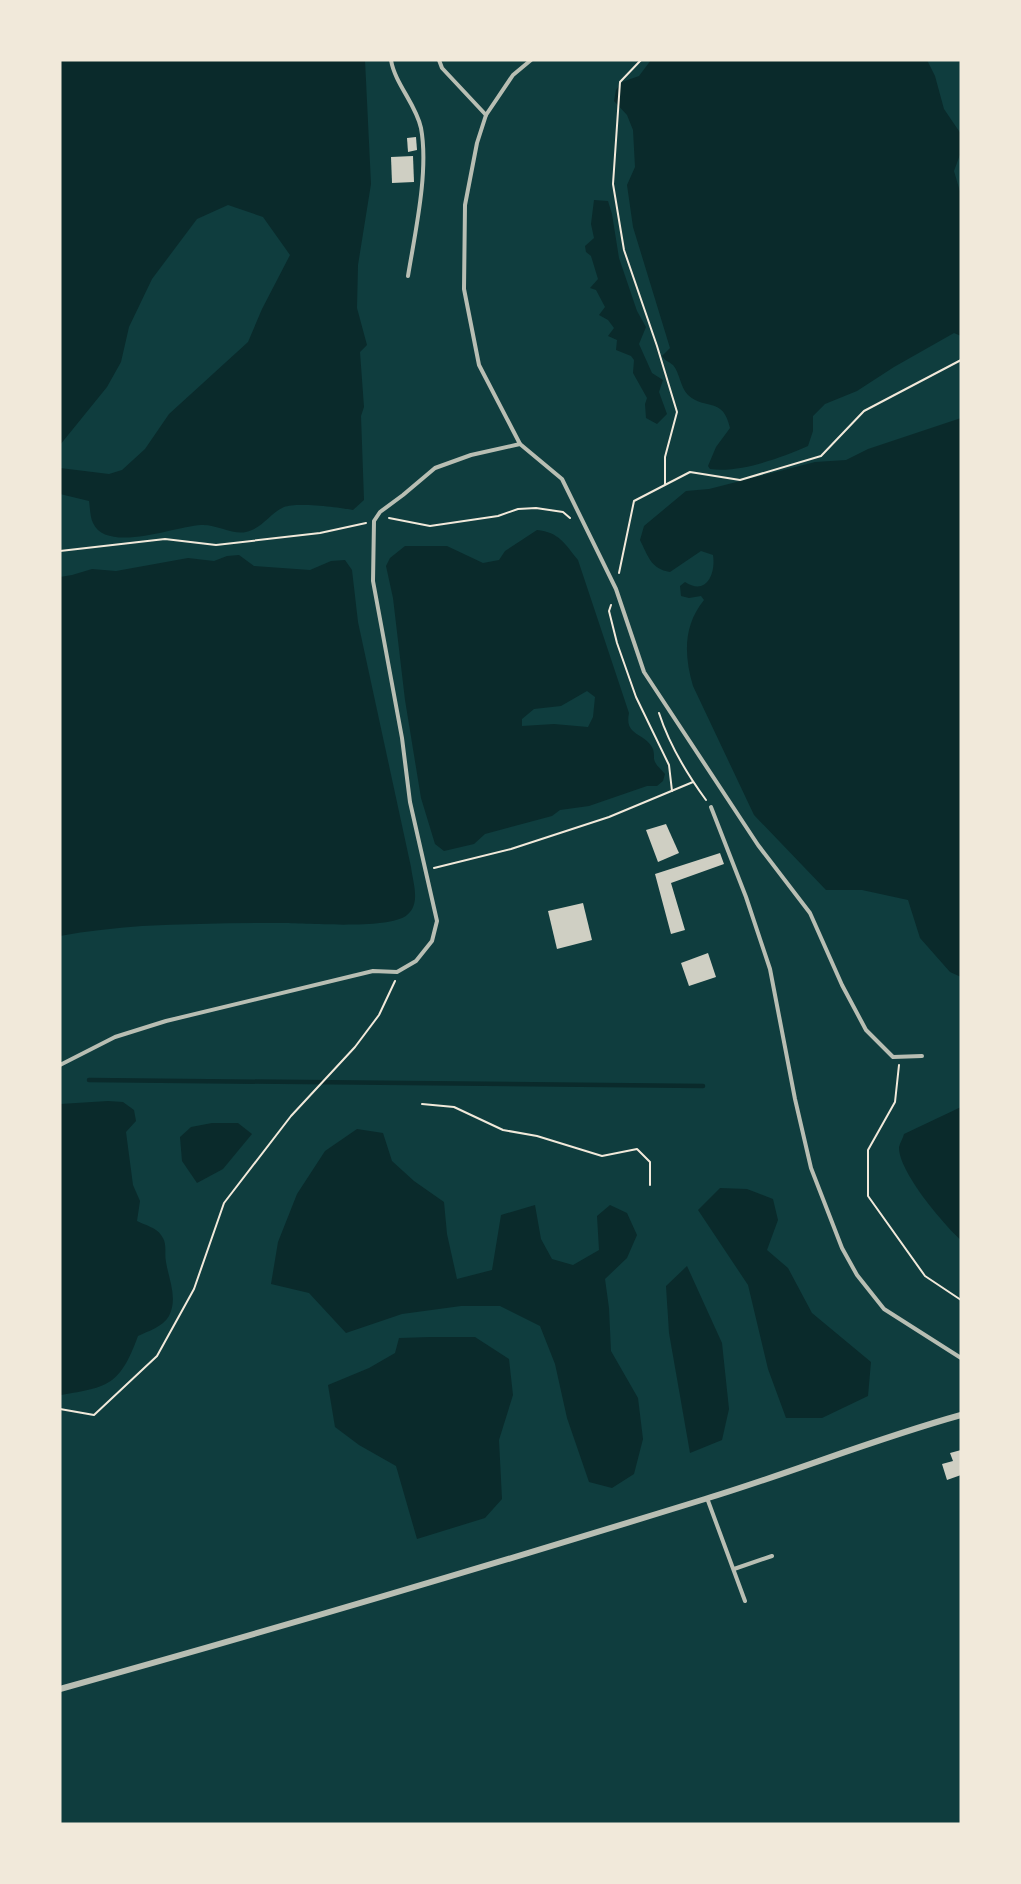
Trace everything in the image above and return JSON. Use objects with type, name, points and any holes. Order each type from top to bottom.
[{"type":"street","points":[[60,1689],[403,1590],[708,1498],[754,1484],[840,1452],[961,1415]]},
{"type":"lane","points":[[392,60],[420,127],[423,159],[408,276]]},
{"type":"lane","points":[[439,60],[442,68],[486,115]]},
{"type":"lane","points":[[531,60],[513,75],[486,115],[477,143],[465,205],[464,289],[479,365],[520,444],[562,479],[616,590],[644,672],[712,771],[758,845],[810,913],[842,985],[866,1030],[893,1057],[922,1056]]},
{"type":"lane","points":[[60,1065],[115,1037],[166,1021],[374,971],[397,972],[416,961],[432,941],[437,921],[410,802],[402,738],[373,581],[374,522],[380,512],[435,468],[471,455],[520,444]]},
{"type":"lane","points":[[711,807],[746,897],[770,969],[795,1099],[811,1167],[842,1248],[857,1275],[884,1309],[961,1358]]},
{"type":"lane","points":[[708,1498],[745,1601]]},
{"type":"lane","points":[[734,1569],[772,1556]]},
{"type":"path","points":[[641,60],[620,82],[613,184],[624,250],[677,412],[665,457],[664,485]]},
{"type":"path","points":[[672,790],[669,765],[636,697],[609,612],[616,590],[634,501],[690,472],[740,480],[821,456],[864,411],[961,360]]},
{"type":"path","points":[[60,551],[165,539],[216,545],[320,533],[374,522],[384,517],[430,526],[498,516],[518,509],[536,508],[563,512],[572,520]]},
{"type":"path","points":[[657,710],[664,729],[693,782],[711,807]]},
{"type":"path","points":[[426,870],[511,849],[609,817],[693,782]]},
{"type":"path","points":[[60,1409],[94,1415],[157,1356],[194,1289],[224,1203],[291,1116],[355,1047],[379,1015],[397,972]]},
{"type":"path","points":[[899,1057],[895,1102],[868,1150],[868,1196],[925,1276],[961,1300]]},
{"type":"path","points":[[423,1104],[454,1107],[503,1130],[537,1136],[603,1156],[637,1149],[650,1162],[650,1185]]},
{"type":"water","points":[[60,60],[365,60],[371,184],[358,265],[357,308],[367,345],[360,352],[364,407],[361,416],[364,500],[353,510],[298,505],[284,507],[257,527],[241,533],[201,525],[127,538],[112,537],[101,532],[92,521],[89,501],[60,494],[60,468],[109,474],[122,470],[145,449],[169,414],[248,342],[290,255],[263,217],[228,205],[197,219],[152,279],[129,327],[121,362],[107,387],[60,445]]},
{"type":"water","points":[[651,60],[927,60],[935,76],[944,109],[961,134],[961,152],[954,171],[961,195],[961,336],[954,333],[857,391],[825,404],[813,416],[813,431],[808,446],[747,467],[710,469],[708,466],[716,447],[730,428],[727,418],[718,408],[695,400],[688,395],[673,365],[662,356],[670,348],[633,227],[627,185],[635,167],[633,130],[627,115],[614,101],[616,90],[622,82],[639,76]]},
{"type":"water","points":[[594,200],[608,201],[619,258],[637,311],[646,327],[639,344],[652,373],[663,380],[659,392],[667,414],[657,424],[646,418],[647,398],[633,373],[634,360],[631,356],[616,350],[617,340],[608,336],[614,328],[608,320],[599,315],[605,307],[596,290],[590,288],[598,279],[591,256],[586,252],[585,246],[594,238],[591,224]]},
{"type":"water","points":[[961,418],[961,977],[950,972],[920,938],[908,900],[862,890],[826,890],[754,815],[693,686],[688,663],[689,630],[704,600],[701,596],[689,598],[681,596],[680,586],[685,582],[692,586],[704,585],[711,576],[713,555],[701,551],[670,572],[654,565],[640,540],[644,526],[686,491],[709,489],[815,462],[846,460],[868,449]]},
{"type":"water","points":[[537,530],[556,536],[578,560],[629,713],[630,726],[653,749],[654,759],[665,774],[663,781],[657,786],[647,786],[589,806],[560,810],[552,816],[485,834],[474,844],[444,851],[435,844],[421,798],[405,700],[393,598],[386,566],[390,558],[405,546],[447,546],[483,563],[499,560],[505,551]],"holes":[[[587,691],[595,697],[593,717],[588,727],[554,724],[522,726],[522,719],[534,709],[561,706]]]},
{"type":"water","points":[[239,555],[254,566],[310,570],[331,561],[345,560],[352,570],[358,622],[411,867],[415,893],[414,905],[407,915],[383,923],[159,925],[60,936],[60,577],[92,569],[116,571],[188,558],[214,561],[227,556]]},
{"type":"water","points":[[123,1102],[134,1110],[136,1121],[126,1132],[133,1185],[140,1201],[137,1221],[157,1230],[163,1238],[172,1289],[172,1309],[163,1323],[138,1336],[125,1365],[111,1381],[102,1386],[61,1395],[60,1104]]},
{"type":"water","points":[[961,1107],[961,1240],[923,1197],[906,1170],[899,1147],[904,1134]]},
{"type":"water","points":[[212,1123],[238,1123],[252,1134],[223,1169],[197,1183],[182,1161],[180,1137],[191,1127]]},
{"type":"water","points":[[357,1129],[383,1133],[392,1161],[414,1181],[444,1202],[447,1234],[457,1279],[492,1270],[501,1215],[535,1205],[541,1239],[552,1259],[573,1265],[599,1250],[597,1216],[610,1205],[627,1213],[637,1235],[627,1258],[605,1279],[611,1351],[638,1398],[643,1439],[634,1474],[612,1488],[589,1482],[567,1418],[555,1364],[540,1326],[500,1306],[461,1306],[402,1314],[346,1333],[309,1293],[271,1284],[278,1242],[297,1194],[325,1151]]},
{"type":"water","points":[[720,1188],[747,1189],[773,1199],[778,1220],[767,1250],[788,1268],[812,1313],[871,1362],[868,1396],[822,1418],[786,1418],[768,1369],[748,1285],[698,1210]]},
{"type":"water","points":[[687,1266],[722,1343],[729,1409],[722,1440],[690,1453],[669,1333],[666,1286]]},
{"type":"water","points":[[475,1337],[509,1359],[513,1395],[499,1440],[502,1499],[485,1518],[417,1539],[396,1466],[359,1445],[335,1427],[328,1385],[369,1368],[395,1353],[399,1338]]},
{"type":"building","points":[[416,137],[417,150],[408,152],[407,138]]},
{"type":"building","points":[[413,156],[414,182],[392,183],[391,157]]},
{"type":"building","points":[[666,824],[679,853],[658,862],[646,830]]},
{"type":"building","points":[[720,853],[724,864],[671,883],[685,930],[671,934],[655,874]]},
{"type":"building","points":[[583,903],[592,940],[557,949],[548,911]]},
{"type":"building","points":[[708,953],[716,977],[689,986],[681,963]]},
{"type":"building","points":[[961,1450],[961,1475],[947,1480],[942,1464],[953,1461],[950,1453]]},
{"type":"waterway","points":[[89,1080],[703,1086]]}]
